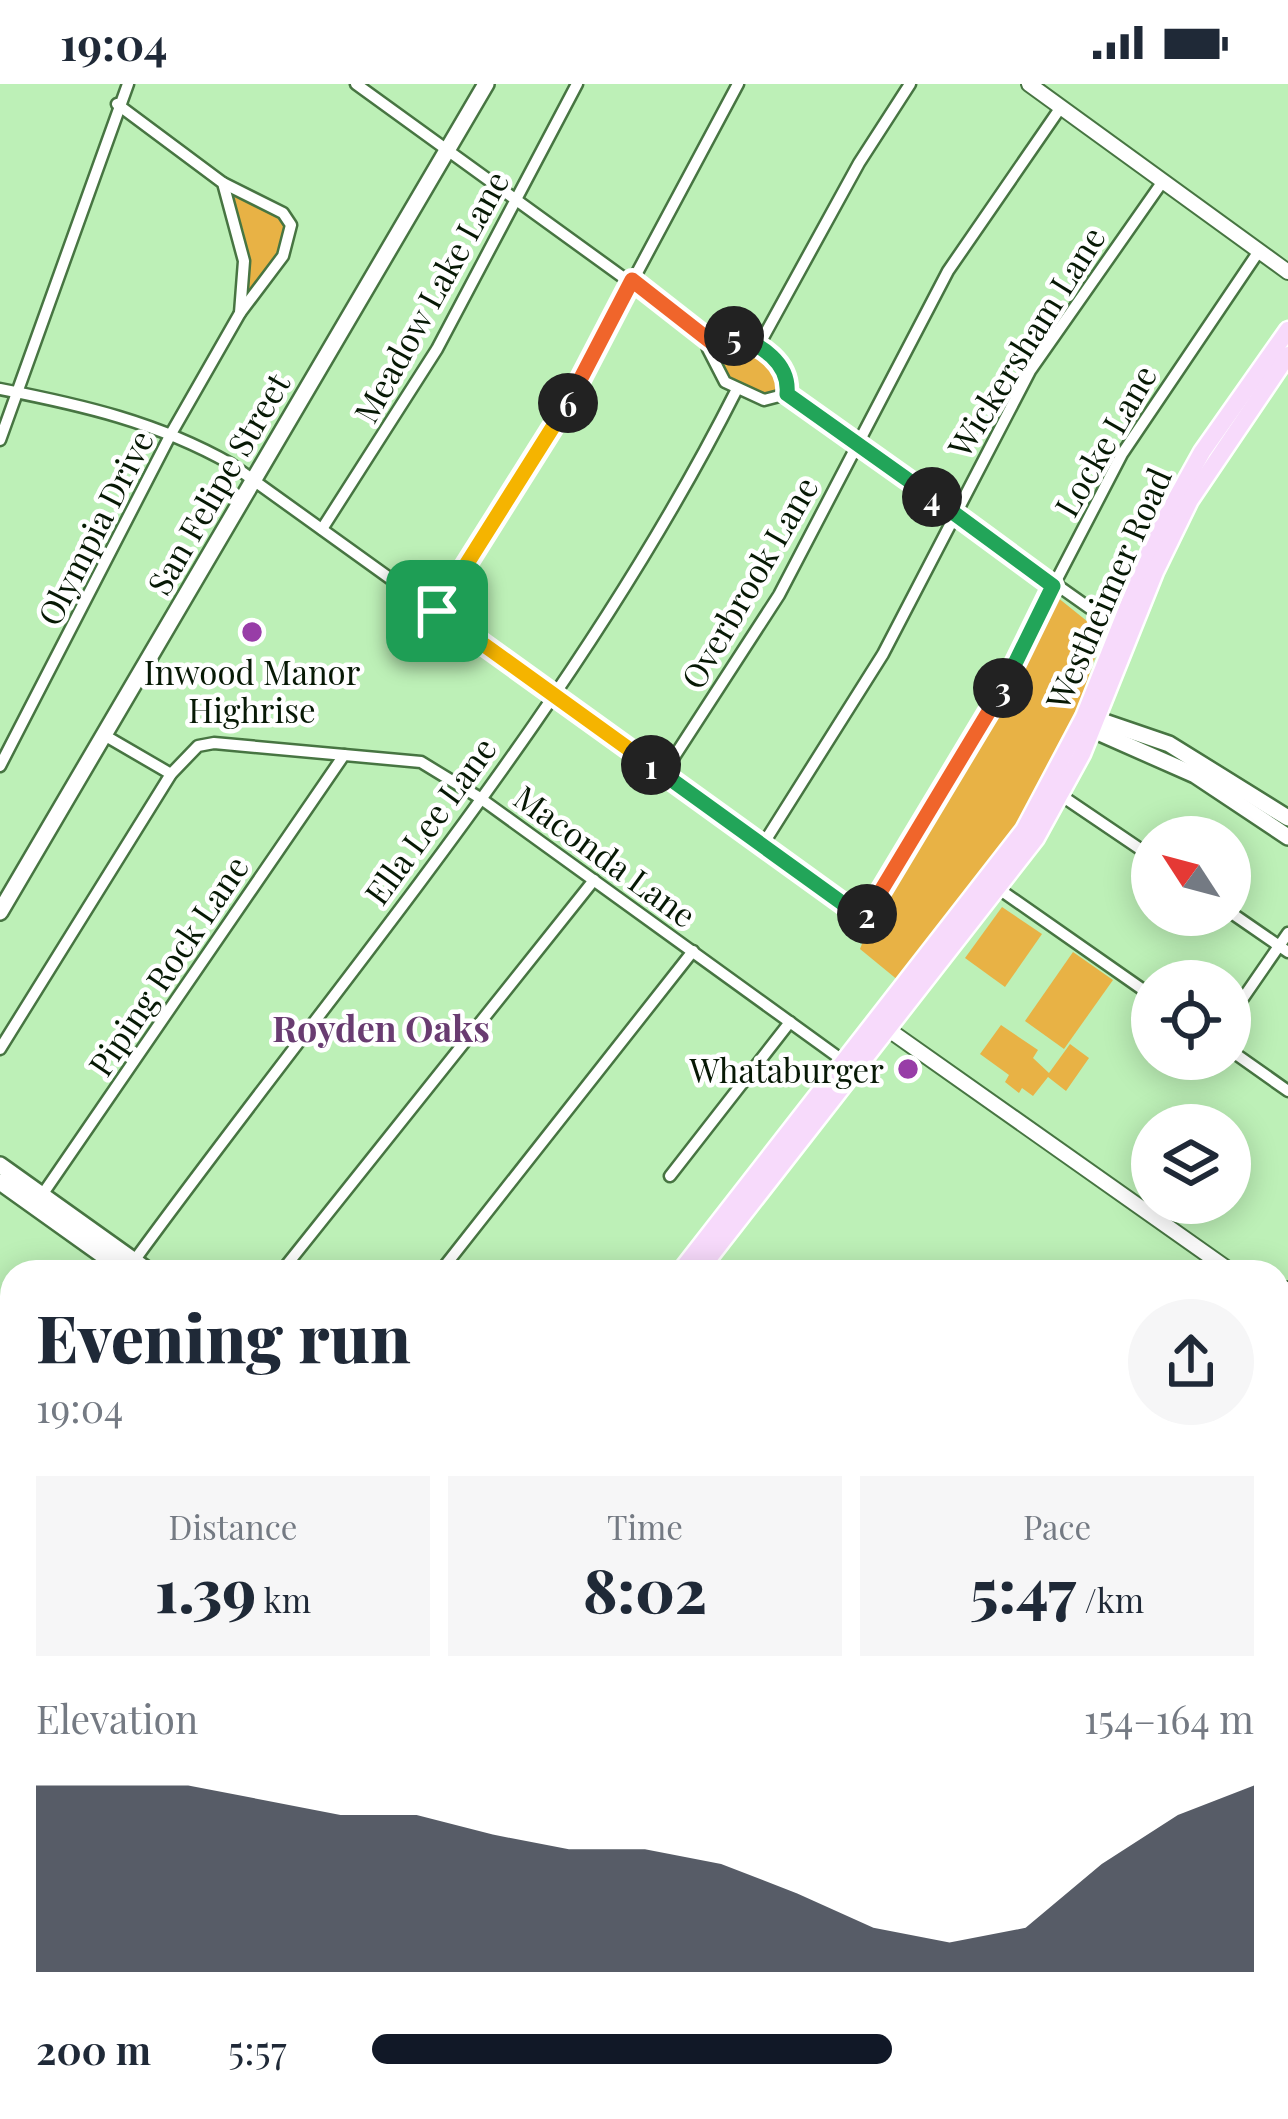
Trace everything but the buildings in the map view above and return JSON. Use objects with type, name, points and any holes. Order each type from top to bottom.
[{"type":"main road","name":"San Felipe Street","points":[[0,912],[486,84]]},
{"type":"main road","name":"Westheimer Road","points":[[851,1067],[889,1030],[994,885],[1054,791],[1092,721],[1124,632],[1185,496],[1288,329]]},
{"type":"main road","name":"Westheimer Road","points":[[1185,496],[1288,356]]},
{"type":"main road","points":[[1092,721],[1288,818]]},
{"type":"main road","points":[[1255,805],[1288,837]]},
{"type":"main road","name":"Westheimer Road","points":[[696,1260],[851,1067],[895,1000],[937,958]]},
{"type":"main road","points":[[889,1030],[895,1000]]},
{"type":"main road","points":[[0,1165],[118,1260]]},
{"type":"main road","points":[[0,1182],[39,1200]]},
{"type":"street","points":[[0,440],[128,84]]},
{"type":"street","points":[[356,84],[710,341],[714,368],[736,391],[764,400],[787,394]]},
{"type":"street","name":"Meadow Lake Lane","points":[[322,529],[437,350],[578,84]]},
{"type":"street","points":[[437,611],[547,441],[738,84]]},
{"type":"street","points":[[759,345],[859,163],[910,84]]},
{"type":"street","points":[[1029,84],[1288,272]]},
{"type":"street","name":"Olympia Drive","points":[[0,766],[172,432],[240,314],[284,256],[291,225],[283,213],[223,183],[117,104]]},
{"type":"street","name":"Overbrook Lane","points":[[663,774],[779,595],[959,254],[1061,107]]},
{"type":"street","name":"Wickersham Lane","points":[[762,846],[883,654],[1030,371],[1163,181]]},
{"type":"street","name":"Olympia Drive","points":[[223,183],[244,261],[240,314]]},
{"type":"street","name":"Locke Lane","points":[[762,846],[866,914],[963,760],[1121,454],[1259,250]]},
{"type":"street","points":[[710,341],[724,334],[759,345],[782,368],[787,394],[1124,632]]},
{"type":"street","points":[[0,389],[121,415],[172,432],[255,480],[762,846]]},
{"type":"street","name":"Ella Lee Lane","points":[[137,1260],[555,694],[667,520],[736,391]]},
{"type":"street","points":[[0,1049],[171,774],[104,736]]},
{"type":"street","name":"Maconda Lane","points":[[171,774],[198,746],[214,743],[422,762],[480,798],[851,1067]]},
{"type":"street","name":"Piping Rock Lane","points":[[39,1200],[344,755]]},
{"type":"street","points":[[1054,791],[1131,843]]},
{"type":"street","points":[[291,1260],[594,880]]},
{"type":"street","points":[[994,885],[1131,981]]},
{"type":"street","points":[[1251,926],[1284,949]]},
{"type":"street","points":[[1251,990],[1284,949],[1288,933]]},
{"type":"street","points":[[449,1260],[693,951]]},
{"type":"street","points":[[670,1176],[790,1022]]},
{"type":"street","points":[[889,1030],[1215,1260]]},
{"type":"street","points":[[1251,1065],[1288,1091]]},
{"type":"shaded area","points":[[236,195],[280,217],[287,228],[280,252],[253,290],[248,288],[244,232],[232,199]]},
{"type":"shaded area","points":[[724,338],[768,358],[782,380],[781,389],[764,394],[729,378],[713,351]]},
{"type":"shaded area","points":[[1057,597],[1103,634],[1075,717],[999,853],[899,981],[860,949],[868,928],[951,795]]},
{"type":"shaded area","points":[[1002,907],[1042,934],[1005,987],[965,958]]},
{"type":"shaded area","points":[[1073,952],[1113,980],[1064,1049],[1025,1021]]},
{"type":"shaded area","points":[[1001,1025],[1038,1050],[1033,1058],[1049,1073],[1070,1044],[1089,1058],[1066,1091],[1048,1077],[1033,1096],[1022,1088],[1019,1093],[1005,1082],[1009,1075],[980,1054]]},
{"type":"place","name":"Inwood Manor Highrise","points":[[252,632]]},
{"type":"place","name":"Whataburger","points":[[908,1069]]},
{"type":"district","name":"Royden Oaks","points":[[381,1027]]},
{"type":"route","points":[[632,280],[710,341],[724,334],[759,345],[782,368],[787,394],[1053,586],[963,760],[866,914],[856,913],[437,611],[547,441],[632,280]]}]
